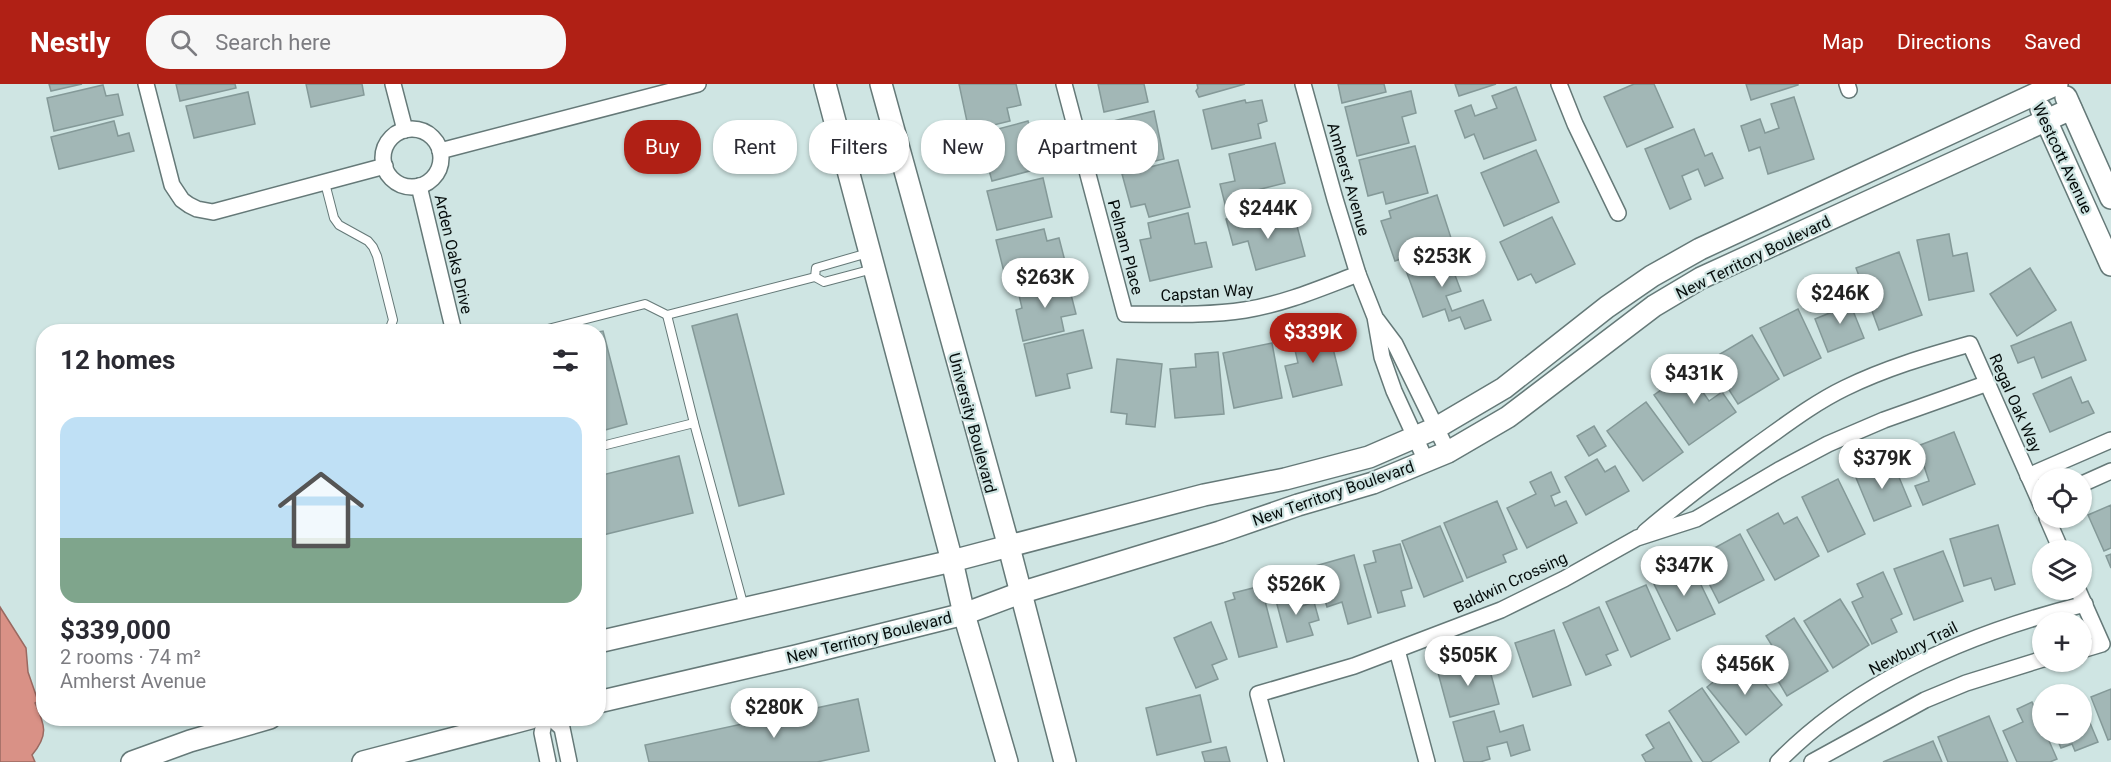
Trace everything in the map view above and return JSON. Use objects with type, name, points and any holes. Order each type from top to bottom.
[{"type":"street","points":[[146,84],[169,178],[176,193],[197,209],[213,212],[385,166]]},
{"type":"street","points":[[393,84],[405,130]]},
{"type":"street","points":[[440,151],[645,91],[698,84]]},
{"type":"street","points":[[825,84],[952,561],[964,614],[1007,762]]},
{"type":"street","points":[[865,84],[889,114]]},
{"type":"street","name":"University Boulevard","points":[[880,84],[1009,547],[1065,762]]},
{"type":"street","name":"Pelham Place","points":[[1064,84],[1125,314]]},
{"type":"street","name":"Amherst Avenue","points":[[1303,84],[1358,274],[1375,317],[1382,357],[1426,461]]},
{"type":"street","points":[[1559,84],[1575,124],[1618,213]]},
{"type":"street","name":"New Territory Boulevard","points":[[606,640],[952,561],[1204,495],[1369,457],[1436,428],[1504,388],[1607,307],[1652,276],[1700,249],[2031,89],[2058,84]]},
{"type":"street","name":"Westcott Avenue","points":[[2058,84],[2111,198]]},
{"type":"street","name":"Westcott Avenue","points":[[2031,89],[2111,265]]},
{"type":"street","name":"New Territory Boulevard","points":[[606,700],[964,614],[1020,593],[1220,532],[1298,504],[1373,483],[1448,452],[1508,417],[1654,306],[1701,278],[2071,109]]},
{"type":"street","points":[[415,129],[428,133],[438,144],[440,151],[439,172],[433,179],[419,186],[405,186],[397,183],[391,178],[385,166],[386,145],[394,135],[405,130],[415,129]]},
{"type":"street","name":"Arden Oaks Drive","points":[[419,186],[452,324]]},
{"type":"street","name":"Capstan Way","points":[[1125,314],[1212,313],[1245,310],[1276,303],[1358,274]]},
{"type":"street","name":"Amherst Avenue","points":[[1375,317],[1395,344],[1448,452]]},
{"type":"street","name":"Regal Oak Way","points":[[1970,344],[2032,484]]},
{"type":"street","name":"Baldwin Crossing","points":[[1276,762],[1258,694],[1354,666],[1501,610],[1564,579],[1637,538],[1685,498],[1804,411],[1880,372],[1918,358],[1970,344]]},
{"type":"street","name":"Baldwin Crossing","points":[[1637,538],[1696,519],[1828,444],[1988,383]]},
{"type":"street","points":[[2028,476],[2111,440]]},
{"type":"street","points":[[2092,480],[2111,471]]},
{"type":"street","points":[[2083,600],[2088,612]]},
{"type":"street","name":"Newbury Trail","points":[[1778,762],[1794,745],[1840,710],[1898,673],[1989,631],[2085,604]]},
{"type":"street","points":[[2092,621],[2102,645],[2092,648]]},
{"type":"street","points":[[1397,650],[1427,762]]},
{"type":"street","points":[[1812,762],[1925,700],[1966,683],[2032,662]]},
{"type":"street","points":[[132,762],[189,741],[242,726]]},
{"type":"street","points":[[363,762],[500,726]]},
{"type":"street","points":[[543,726],[542,733],[548,762]]},
{"type":"street","points":[[560,726],[569,762]]},
{"type":"lane","points":[[326,183],[334,218],[339,225],[373,246],[393,320],[392,324]]},
{"type":"lane","points":[[815,277],[816,268],[872,260]]},
{"type":"lane","points":[[567,324],[645,304],[667,315],[815,277],[824,282],[872,260]]},
{"type":"lane","points":[[667,315],[744,609]]},
{"type":"lane","points":[[606,445],[694,423]]},
{"type":"shaded area","points":[[0,607],[26,648],[28,672],[36,695],[36,726],[43,726],[44,730],[41,742],[32,755],[35,762],[0,762]]},
{"type":"building","points":[[49,84],[82,84],[51,91]]},
{"type":"building","points":[[176,84],[235,84],[236,88],[180,101]]},
{"type":"building","points":[[306,84],[362,84],[364,95],[311,107]]},
{"type":"building","points":[[959,84],[1016,84],[1021,105],[1007,108],[1010,121],[967,120]]},
{"type":"building","points":[[1098,84],[1144,84],[1148,102],[1104,112]]},
{"type":"building","points":[[1197,84],[1245,84],[1199,97],[1196,91]]},
{"type":"building","points":[[1338,84],[1384,84],[1386,92],[1342,103]]},
{"type":"building","points":[[1455,84],[1496,84],[1459,96]]},
{"type":"building","points":[[1634,84],[1654,84],[1673,127],[1627,147],[1604,97]]},
{"type":"building","points":[[1746,84],[1798,84],[1798,85],[1751,100]]},
{"type":"building","points":[[103,85],[106,96],[118,94],[123,115],[54,131],[47,98]]},
{"type":"building","points":[[1516,87],[1536,140],[1484,159],[1474,134],[1465,138],[1455,111],[1471,105],[1475,116],[1497,108],[1492,96]]},
{"type":"building","points":[[1411,91],[1416,113],[1402,117],[1409,143],[1357,156],[1345,107]]},
{"type":"building","points":[[248,92],[255,124],[194,138],[186,106]]},
{"type":"building","points":[[1794,97],[1814,159],[1768,174],[1760,147],[1749,151],[1741,126],[1760,119],[1765,133],[1779,128],[1771,104]]},
{"type":"building","points":[[1245,100],[1246,103],[1262,100],[1267,121],[1258,124],[1261,138],[1212,149],[1203,110]]},
{"type":"building","points":[[1154,111],[1156,120],[1117,120]]},
{"type":"building","points":[[114,121],[118,136],[129,133],[134,151],[59,169],[51,137]]},
{"type":"building","points":[[1017,124],[1018,174],[992,181],[990,174],[1005,174],[1005,127]]},
{"type":"building","points":[[1694,129],[1705,156],[1712,153],[1723,178],[1705,186],[1698,169],[1682,176],[1691,199],[1670,209],[1645,149]]},
{"type":"building","points":[[1158,130],[1164,159],[1158,160]]},
{"type":"building","points":[[1275,143],[1285,183],[1241,194],[1244,203],[1226,208],[1220,184],[1235,181],[1229,154]]},
{"type":"building","points":[[1415,146],[1428,193],[1386,204],[1383,192],[1368,196],[1359,160]]},
{"type":"building","points":[[1536,150],[1559,202],[1504,226],[1481,173]]},
{"type":"building","points":[[1178,160],[1190,207],[1149,217],[1145,204],[1131,207],[1122,174],[1158,174],[1158,165]]},
{"type":"building","points":[[1043,178],[1052,217],[997,230],[987,191]]},
{"type":"building","points":[[1437,195],[1452,241],[1395,261],[1381,221],[1391,218],[1389,211]]},
{"type":"building","points":[[1188,213],[1195,244],[1206,242],[1212,267],[1150,281],[1140,240],[1151,238],[1148,223]]},
{"type":"building","points":[[1249,213],[1252,226],[1294,215],[1305,256],[1256,270],[1248,241],[1233,245],[1226,219]]},
{"type":"building","points":[[1552,217],[1575,264],[1536,283],[1531,274],[1518,280],[1500,242]]},
{"type":"building","points":[[1044,229],[1047,241],[1059,238],[1067,269],[1007,284],[996,240]]},
{"type":"building","points":[[1949,234],[1953,256],[1967,253],[1974,291],[1929,300],[1917,240]]},
{"type":"building","points":[[1455,246],[1460,259],[1450,262],[1461,291],[1446,296],[1452,311],[1483,300],[1491,320],[1465,329],[1460,317],[1449,321],[1445,309],[1423,317],[1404,265]]},
{"type":"building","points":[[1899,252],[1922,315],[1879,330],[1856,268]]},
{"type":"building","points":[[2030,268],[2056,310],[2017,336],[1990,294]]},
{"type":"building","points":[[1067,279],[1076,314],[1061,317],[1064,331],[1023,341],[1016,310],[1022,308],[1018,291]]},
{"type":"building","points":[[1845,291],[1864,338],[1828,352],[1815,319],[1837,310],[1831,297]]},
{"type":"building","points":[[1798,309],[1821,358],[1784,376],[1760,328]]},
{"type":"building","points":[[737,314],[784,494],[739,506],[692,326]]},
{"type":"building","points":[[2071,322],[2086,360],[2042,378],[2034,357],[2018,363],[2011,346]]},
{"type":"building","points":[[1328,328],[1342,385],[1293,397],[1285,366],[1298,363],[1292,337]]},
{"type":"building","points":[[1083,330],[1092,368],[1067,374],[1070,388],[1036,396],[1024,344]]},
{"type":"building","points":[[1752,335],[1779,379],[1738,404],[1710,360]]},
{"type":"building","points":[[606,343],[627,424],[606,430]]},
{"type":"building","points":[[1272,343],[1282,398],[1234,408],[1223,353]]},
{"type":"building","points":[[1218,352],[1224,414],[1175,418],[1170,369],[1196,367],[1195,354]]},
{"type":"building","points":[[1117,359],[1162,364],[1155,427],[1126,424],[1127,414],[1111,412]]},
{"type":"building","points":[[1699,363],[1712,380],[1700,388],[1709,401],[1722,392],[1736,412],[1689,445],[1654,395]]},
{"type":"building","points":[[2071,377],[2082,403],[2088,401],[2094,413],[2050,432],[2033,394]]},
{"type":"building","points":[[1646,402],[1683,452],[1643,481],[1607,431]]},
{"type":"building","points":[[1594,426],[1606,446],[1589,456],[1577,436]]},
{"type":"building","points":[[1954,432],[1975,484],[1923,505],[1915,486],[1929,481],[1923,463],[1908,469],[1902,452]]},
{"type":"building","points":[[679,456],[693,513],[606,534],[606,474]]},
{"type":"building","points":[[1891,458],[1911,506],[1874,521],[1854,473]]},
{"type":"building","points":[[1597,459],[1605,472],[1615,466],[1629,491],[1586,515],[1565,477]]},
{"type":"building","points":[[1551,472],[1560,492],[1551,496],[1555,506],[1566,501],[1577,523],[1527,548],[1507,508],[1536,494],[1530,482]]},
{"type":"building","points":[[1838,479],[1865,534],[1828,552],[1802,497]]},
{"type":"building","points":[[1497,501],[1517,549],[1503,555],[1506,562],[1467,578],[1444,523]]},
{"type":"building","points":[[2111,505],[2111,548],[2104,551],[2092,524],[2092,513]]},
{"type":"building","points":[[1778,513],[1784,524],[1797,517],[1819,556],[1775,580],[1747,530]]},
{"type":"building","points":[[1998,525],[2015,584],[1995,590],[1991,578],[1964,586],[1950,539]]},
{"type":"building","points":[[1440,526],[1463,581],[1424,597],[1402,541]]},
{"type":"building","points":[[1740,534],[1764,580],[1719,603],[1696,558]]},
{"type":"building","points":[[1400,544],[1412,588],[1401,591],[1405,606],[1378,613],[1364,565],[1376,562],[1373,551]]},
{"type":"building","points":[[1943,551],[1963,601],[1914,620],[1894,569]]},
{"type":"building","points":[[2111,554],[2111,568],[2106,556]]},
{"type":"building","points":[[1354,555],[1371,617],[1348,624],[1342,602],[1327,607],[1315,566]]},
{"type":"building","points":[[1690,562],[1715,614],[1677,631],[1652,580]]},
{"type":"building","points":[[1883,572],[1902,614],[1891,619],[1897,632],[1872,644],[1852,602],[1863,597],[1857,584]]},
{"type":"building","points":[[1646,585],[1670,639],[1631,657],[1606,602]]},
{"type":"building","points":[[1261,586],[1277,647],[1239,657],[1225,602],[1235,599],[1233,593]]},
{"type":"building","points":[[1298,591],[1302,606],[1314,602],[1319,620],[1309,623],[1313,635],[1287,642],[1275,597]]},
{"type":"building","points":[[1840,599],[1869,645],[1833,668],[1804,621]]},
{"type":"building","points":[[1599,607],[1618,650],[1606,655],[1611,665],[1586,675],[1563,623]]},
{"type":"building","points":[[1794,618],[1828,671],[1787,696],[1768,664],[1779,657],[1766,636]]},
{"type":"building","points":[[1211,622],[1227,659],[1212,665],[1218,679],[1196,688],[1174,638]]},
{"type":"building","points":[[1554,630],[1571,685],[1533,697],[1515,643]]},
{"type":"building","points":[[1486,656],[1499,704],[1450,717],[1437,669]]},
{"type":"building","points":[[1744,657],[1782,705],[1746,735],[1707,687]]},
{"type":"building","points":[[1702,688],[1739,742],[1710,762],[1703,762],[1669,711]]},
{"type":"building","points":[[2111,689],[2111,739],[2108,740],[2092,697]]},
{"type":"building","points":[[1200,695],[1211,742],[1157,755],[1146,708]]},
{"type":"building","points":[[858,699],[869,751],[817,762],[649,762],[645,745]]},
{"type":"building","points":[[2032,702],[2032,744],[2050,744],[2057,759],[2050,762],[2017,762],[2003,731],[2023,722],[2017,709]]},
{"type":"building","points":[[1494,711],[1500,732],[1523,725],[1530,750],[1511,756],[1507,742],[1487,747],[1490,759],[1480,762],[1464,762],[1453,722]]},
{"type":"building","points":[[1989,716],[2008,762],[1948,762],[1938,737]]},
{"type":"building","points":[[1669,722],[1692,762],[1646,762],[1642,755],[1654,748],[1646,735]]},
{"type":"building","points":[[2092,728],[2098,742],[2075,751],[2072,744],[2092,744]]},
{"type":"building","points":[[1933,741],[1942,762],[1883,762]]},
{"type":"building","points":[[2059,744],[2072,744],[2061,748]]},
{"type":"building","points":[[1226,747],[1230,762],[1205,762],[1202,752]]}]
